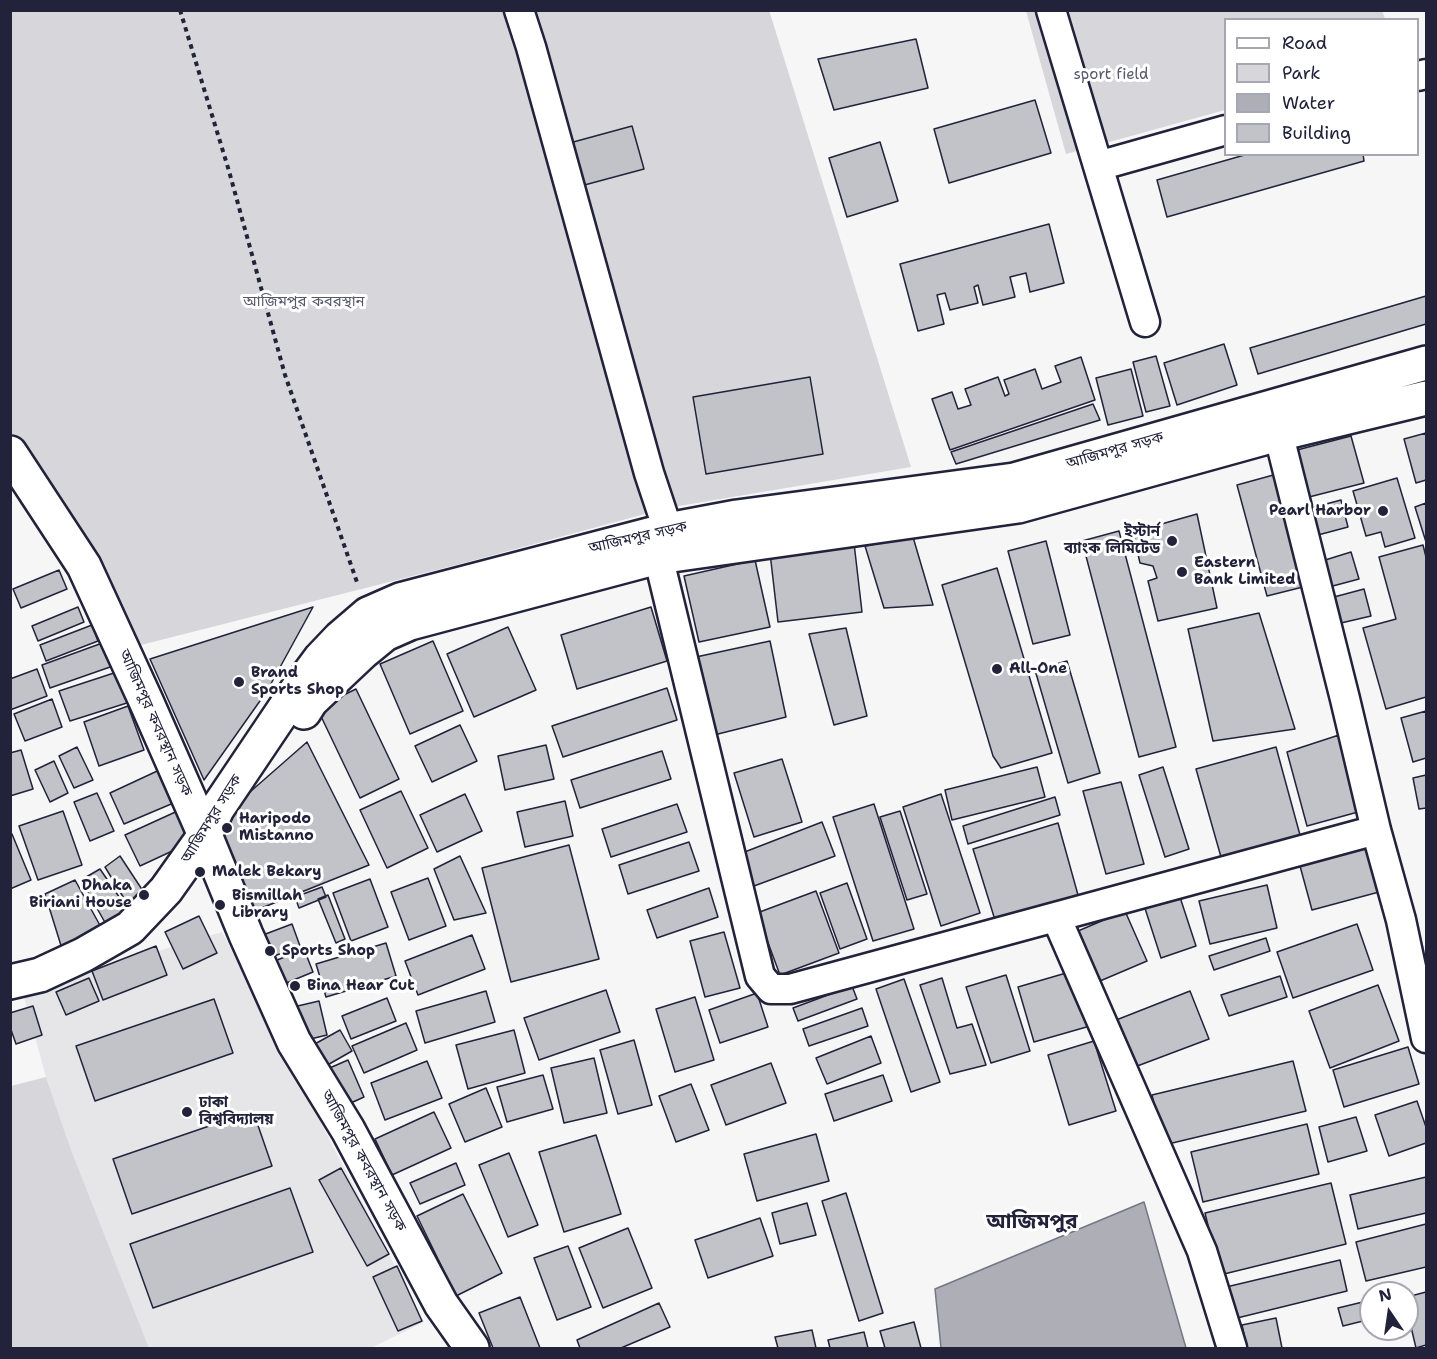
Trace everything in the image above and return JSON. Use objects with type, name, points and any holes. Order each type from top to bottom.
[{"type":"main road","name":"আজিমপুর সড়ক","points":[[1275,420],[1426,363]]},
{"type":"main road","name":"আজিমপুর সড়ক","points":[[10,982],[40,975],[83,955],[130,928],[208,844],[311,701],[363,652],[386,634],[410,623],[660,540],[737,517],[1014,480],[1275,420],[1426,398]]},
{"type":"main road","name":"আজিমপুর কবরস্থান সড়ক","points":[[10,453],[84,566],[294,1042],[348,1130],[441,1304],[472,1348]]},
{"type":"main road","name":"আজিমপুর সড়ক","points":[[10,1000],[47,990],[93,970],[140,940],[179,900],[208,844],[217,809],[315,667],[340,638],[368,614],[399,600],[660,540]]},
{"type":"street","points":[[519,10],[535,58],[649,473],[660,540],[760,976],[771,989],[790,989],[1376,830]]},
{"type":"street","points":[[1051,10],[1145,322]]},
{"type":"street","points":[[1098,166],[1224,131]]},
{"type":"street","points":[[1275,420],[1376,830],[1401,920],[1426,1038]]},
{"type":"street","points":[[1056,917],[1202,1251],[1232,1348]]},
{"type":"path","points":[[180,10],[229,171],[285,375],[368,614]]},
{"type":"shaded area","name":"ঢাকা বিশ্ববিদ্যালয়","points":[[222,932],[424,1322],[371,1348],[149,1348],[70,1147],[46,1077],[20,983],[84,953],[95,970]]},
{"type":"green space","name":"আজিমপুর কবরস্থান","points":[[769,10],[911,467],[667,508],[464,563],[133,647],[82,547],[11,433],[11,11]]},
{"type":"green space","name":"sport field","points":[[1382,10],[1385,18],[1224,18],[1224,110],[1066,154],[1026,11]]},
{"type":"green space","points":[[46,1077],[70,1147],[149,1348],[11,1348],[11,1086]]},
{"type":"water","points":[[1144,1202],[1186,1348],[941,1348],[935,1289]]},
{"type":"building","points":[[916,39],[928,88],[834,110],[818,59]]},
{"type":"building","points":[[1035,100],[1051,153],[949,183],[934,129]]},
{"type":"building","points":[[632,126],[644,169],[577,187],[566,144]]},
{"type":"building","points":[[880,142],[898,201],[847,217],[829,158]]},
{"type":"building","points":[[1241,156],[1363,156],[1364,161],[1167,217],[1157,180]]},
{"type":"building","points":[[1049,224],[1064,283],[1030,292],[1026,273],[1010,277],[1015,297],[983,305],[978,285],[974,287],[978,303],[950,310],[945,293],[937,295],[944,324],[918,331],[900,264]]},
{"type":"building","points":[[1426,296],[1426,324],[1258,374],[1250,348]]},
{"type":"building","points":[[1224,344],[1237,385],[1177,405],[1164,363]]},
{"type":"building","points":[[1156,356],[1170,406],[1146,412],[1133,362]]},
{"type":"building","points":[[1081,357],[1095,400],[950,450],[932,399],[952,392],[958,409],[971,405],[965,389],[998,377],[1005,396],[1009,394],[1004,380],[1035,369],[1042,389],[1061,382],[1055,366]]},
{"type":"building","points":[[1131,369],[1143,416],[1108,425],[1096,378]]},
{"type":"building","points":[[810,377],[823,454],[706,474],[693,397]]},
{"type":"building","points":[[1093,404],[1100,420],[956,464],[951,452]]},
{"type":"building","points":[[1426,433],[1426,480],[1416,483],[1404,439]]},
{"type":"building","points":[[1351,436],[1364,483],[1309,497],[1297,450]]},
{"type":"building","points":[[1277,474],[1307,586],[1267,596],[1237,485]]},
{"type":"building","name":"Pearl Harbor","points":[[1397,478],[1415,538],[1385,547],[1381,532],[1366,536],[1353,491]]},
{"type":"building","points":[[1341,500],[1348,527],[1318,535],[1311,508]]},
{"type":"building","points":[[1426,503],[1426,542],[1415,507]]},
{"type":"building","name":"Eastern Bank Limited","points":[[1197,514],[1217,608],[1158,621],[1148,581],[1157,578],[1153,566],[1140,563],[1133,532]]},
{"type":"building","points":[[1119,531],[1176,747],[1139,757],[1082,541]]},
{"type":"building","points":[[913,537],[933,605],[884,608],[865,546]]},
{"type":"building","points":[[1046,541],[1070,635],[1033,644],[1008,551]]},
{"type":"building","points":[[854,543],[862,612],[778,622],[770,553]]},
{"type":"building","points":[[1423,545],[1426,557],[1426,697],[1386,709],[1363,628],[1396,619],[1379,557]]},
{"type":"building","points":[[1351,552],[1359,579],[1329,587],[1322,561]]},
{"type":"building","points":[[755,560],[770,627],[699,642],[684,576]]},
{"type":"building","name":"All-One","points":[[997,568],[1052,753],[1001,768],[993,756],[942,585]]},
{"type":"building","points":[[59,570],[67,589],[21,608],[13,589]]},
{"type":"building","points":[[1364,589],[1371,616],[1341,623],[1334,597]]},
{"type":"building","points":[[78,607],[84,622],[38,641],[32,626]]},
{"type":"building","points":[[313,607],[267,691],[204,780],[150,659]]},
{"type":"building","points":[[651,607],[667,661],[577,689],[561,635]]},
{"type":"building","points":[[1259,613],[1295,729],[1213,741],[1188,629]]},
{"type":"building","points":[[92,625],[98,641],[46,661],[40,645]]},
{"type":"building","points":[[508,627],[536,690],[474,717],[447,654]]},
{"type":"building","points":[[846,628],[867,716],[834,725],[809,634]]},
{"type":"building","points":[[433,641],[463,711],[410,734],[380,664]]},
{"type":"building","points":[[770,641],[786,717],[714,735],[696,657]]},
{"type":"building","points":[[105,642],[113,666],[50,688],[42,665]]},
{"type":"building","points":[[1067,661],[1100,773],[1068,783],[1035,670]]},
{"type":"building","points":[[37,669],[47,696],[10,710],[10,679]]},
{"type":"building","points":[[120,671],[130,702],[70,721],[59,691]]},
{"type":"building","points":[[667,688],[677,720],[563,757],[552,726]]},
{"type":"building","points":[[356,689],[399,779],[360,798],[317,708]]},
{"type":"building","points":[[52,699],[62,727],[25,741],[14,714]]},
{"type":"building","points":[[128,706],[144,750],[99,766],[84,722]]},
{"type":"building","points":[[1426,711],[1426,758],[1413,762],[1401,718]]},
{"type":"building","points":[[460,725],[477,761],[432,782],[415,746]]},
{"type":"building","points":[[1339,735],[1358,812],[1307,826],[1287,752]]},
{"type":"building","points":[[307,742],[369,865],[254,911],[218,820]]},
{"type":"building","points":[[546,745],[554,779],[505,790],[498,756]]},
{"type":"building","points":[[77,747],[93,780],[74,788],[59,756]]},
{"type":"building","points":[[1276,747],[1300,835],[1221,857],[1196,769]]},
{"type":"building","points":[[21,750],[33,789],[10,796],[10,753]]},
{"type":"building","points":[[662,751],[671,779],[580,808],[571,780]]},
{"type":"building","points":[[782,759],[802,822],[754,837],[734,773]]},
{"type":"building","points":[[54,761],[68,793],[50,802],[35,770]]},
{"type":"building","points":[[168,766],[183,799],[124,824],[110,793]]},
{"type":"building","points":[[1037,767],[1045,797],[952,820],[945,790]]},
{"type":"building","points":[[1163,767],[1189,849],[1165,857],[1139,775]]},
{"type":"building","points":[[1426,775],[1426,808],[1419,809],[1413,778]]},
{"type":"building","points":[[1121,782],[1144,864],[1106,874],[1083,791]]},
{"type":"building","points":[[401,791],[428,848],[387,868],[360,810]]},
{"type":"building","points":[[97,793],[114,831],[90,841],[74,802]]},
{"type":"building","points":[[465,794],[482,831],[437,852],[420,815]]},
{"type":"building","points":[[941,794],[980,913],[941,926],[903,807]]},
{"type":"building","points":[[1055,797],[1060,815],[968,844],[963,826]]},
{"type":"building","points":[[565,801],[573,836],[525,847],[517,812]]},
{"type":"building","points":[[677,804],[687,832],[611,857],[602,829]]},
{"type":"building","points":[[874,804],[914,929],[873,941],[833,817]]},
{"type":"building","points":[[182,809],[196,840],[140,866],[125,835]]},
{"type":"building","points":[[63,811],[82,865],[38,880],[19,826]]},
{"type":"building","points":[[900,811],[927,894],[907,900],[880,817]]},
{"type":"building","points":[[822,822],[835,856],[754,886],[742,853]]},
{"type":"building","points":[[1058,823],[1078,895],[995,920],[973,849]]},
{"type":"building","points":[[12,834],[31,880],[10,889],[10,835]]},
{"type":"building","points":[[689,842],[699,871],[628,894],[619,865]]},
{"type":"building","points":[[569,845],[599,959],[511,982],[482,868]]},
{"type":"building","points":[[1368,848],[1379,892],[1312,910],[1300,866]]},
{"type":"building","points":[[120,856],[143,891],[128,905],[105,867]]},
{"type":"building","points":[[460,856],[486,913],[454,920],[434,869]]},
{"type":"building","points":[[100,869],[128,910],[107,926],[81,880]]},
{"type":"building","points":[[428,878],[446,926],[409,940],[391,892]]},
{"type":"building","points":[[370,879],[388,927],[351,941],[333,893]]},
{"type":"building","points":[[75,880],[102,929],[63,952],[45,894]]},
{"type":"building","points":[[847,883],[867,939],[840,949],[820,893]]},
{"type":"building","points":[[1176,885],[1196,946],[1161,958],[1141,896]]},
{"type":"building","points":[[1267,885],[1277,928],[1210,944],[1199,901]]},
{"type":"building","points":[[322,887],[326,897],[299,908],[295,897]]},
{"type":"building","points":[[709,888],[718,917],[657,938],[647,910]]},
{"type":"building","points":[[816,891],[839,953],[780,975],[757,913]]},
{"type":"building","points":[[328,895],[345,939],[336,943],[318,899]]},
{"type":"building","points":[[1125,911],[1147,961],[1100,981],[1078,931]]},
{"type":"building","points":[[199,916],[217,953],[183,969],[165,932]]},
{"type":"building","points":[[292,924],[300,946],[264,960],[255,938]]},
{"type":"building","points":[[1357,924],[1373,970],[1293,998],[1277,952]]},
{"type":"building","points":[[724,932],[740,988],[705,997],[690,941]]},
{"type":"building","points":[[472,935],[485,969],[418,995],[405,961]]},
{"type":"building","points":[[1266,938],[1270,951],[1214,970],[1209,956]]},
{"type":"building","points":[[386,943],[396,976],[326,997],[316,964]]},
{"type":"building","points":[[156,946],[167,975],[103,1000],[92,971]]},
{"type":"building","points":[[304,949],[313,972],[279,986],[270,963]]},
{"type":"building","points":[[1073,971],[1090,1026],[1034,1042],[1018,987]]},
{"type":"building","points":[[1006,975],[1030,1051],[991,1063],[966,987]]},
{"type":"building","points":[[1280,976],[1287,997],[1229,1016],[1221,995]]},
{"type":"building","points":[[89,978],[99,1001],[66,1015],[56,992]]},
{"type":"building","points":[[942,978],[957,1028],[972,1024],[986,1065],[950,1074],[920,985]]},
{"type":"building","points":[[904,979],[940,1082],[911,1092],[876,989]]},
{"type":"building","points":[[1378,985],[1399,1041],[1330,1068],[1309,1011]]},
{"type":"building","points":[[852,986],[857,999],[798,1021],[793,1008]]},
{"type":"building","points":[[606,990],[620,1032],[539,1060],[524,1018]]},
{"type":"building","points":[[486,991],[495,1022],[425,1043],[416,1011]]},
{"type":"building","points":[[1190,991],[1209,1039],[1124,1071],[1106,1024]]},
{"type":"building","points":[[757,993],[768,1027],[720,1043],[709,1010]]},
{"type":"building","points":[[695,997],[714,1060],[675,1072],[656,1009]]},
{"type":"building","points":[[387,998],[396,1021],[351,1039],[342,1016]]},
{"type":"building","points":[[214,999],[233,1053],[95,1101],[76,1046]]},
{"type":"building","points":[[319,1001],[327,1035],[298,1042],[289,1008]]},
{"type":"building","points":[[33,1006],[42,1035],[16,1044],[10,1027],[10,1013]]},
{"type":"building","points":[[862,1008],[868,1026],[809,1046],[803,1029]]},
{"type":"building","points":[[406,1023],[417,1050],[364,1073],[352,1046]]},
{"type":"building","points":[[340,1030],[352,1051],[317,1071],[304,1050]]},
{"type":"building","points":[[514,1030],[525,1073],[468,1089],[456,1045]]},
{"type":"building","points":[[871,1036],[881,1063],[827,1084],[816,1058]]},
{"type":"building","points":[[634,1040],[652,1105],[618,1114],[600,1050]]},
{"type":"building","points":[[1094,1041],[1116,1111],[1069,1125],[1048,1055]]},
{"type":"building","points":[[1408,1047],[1419,1084],[1344,1107],[1333,1070]]},
{"type":"building","points":[[594,1058],[607,1113],[564,1123],[551,1068]]},
{"type":"building","points":[[348,1060],[364,1097],[342,1107],[325,1070]]},
{"type":"building","points":[[427,1061],[442,1098],[385,1120],[371,1083]]},
{"type":"building","points":[[1293,1061],[1306,1111],[1164,1145],[1152,1095]]},
{"type":"building","points":[[771,1063],[786,1103],[726,1125],[711,1085]]},
{"type":"building","points":[[543,1075],[553,1109],[507,1122],[497,1087]]},
{"type":"building","points":[[883,1075],[892,1101],[834,1121],[825,1094]]},
{"type":"building","points":[[691,1084],[709,1130],[676,1142],[659,1096]]},
{"type":"building","points":[[486,1088],[502,1127],[465,1142],[449,1104]]},
{"type":"building","points":[[1417,1101],[1426,1127],[1426,1143],[1389,1156],[1375,1115]]},
{"type":"building","points":[[253,1111],[272,1166],[132,1214],[113,1159]]},
{"type":"building","points":[[434,1112],[451,1148],[392,1175],[375,1139]]},
{"type":"building","points":[[1356,1117],[1367,1151],[1328,1162],[1319,1127]]},
{"type":"building","points":[[1307,1124],[1319,1174],[1203,1202],[1191,1152]]},
{"type":"building","points":[[816,1134],[829,1181],[757,1201],[744,1154]]},
{"type":"building","points":[[596,1135],[621,1214],[564,1232],[539,1152]]},
{"type":"building","points":[[509,1153],[538,1225],[508,1237],[479,1165]]},
{"type":"building","points":[[456,1163],[465,1185],[420,1204],[410,1183]]},
{"type":"building","points":[[341,1168],[389,1254],[367,1266],[319,1180]]},
{"type":"building","points":[[1426,1177],[1426,1213],[1358,1229],[1350,1195]]},
{"type":"building","points":[[1331,1183],[1346,1244],[1220,1275],[1205,1213]]},
{"type":"building","points":[[290,1188],[313,1252],[153,1308],[130,1244]]},
{"type":"building","points":[[846,1193],[883,1313],[859,1321],[822,1201]]},
{"type":"building","points":[[463,1194],[502,1273],[456,1296],[417,1216]]},
{"type":"building","points":[[807,1203],[816,1235],[780,1244],[772,1213]]},
{"type":"building","points":[[760,1218],[773,1256],[708,1278],[695,1240]]},
{"type":"building","points":[[1426,1224],[1426,1267],[1366,1281],[1356,1242]]},
{"type":"building","points":[[628,1228],[652,1288],[603,1308],[579,1248]]},
{"type":"building","points":[[568,1246],[591,1307],[557,1320],[534,1258]]},
{"type":"building","points":[[1340,1260],[1347,1291],[1229,1320],[1222,1288]]},
{"type":"building","points":[[397,1266],[422,1321],[398,1331],[373,1277]]},
{"type":"building","points":[[1426,1292],[1426,1345],[1416,1348],[1414,1341],[1419,1341],[1419,1294]]},
{"type":"building","points":[[520,1297],[540,1348],[493,1348],[479,1313]]},
{"type":"building","points":[[659,1303],[670,1327],[621,1348],[580,1348],[577,1340]]},
{"type":"building","points":[[1359,1303],[1359,1322],[1343,1326],[1338,1308]]},
{"type":"building","points":[[1276,1318],[1282,1348],[1247,1348],[1242,1325]]},
{"type":"building","points":[[914,1322],[921,1348],[885,1348],[880,1331]]},
{"type":"building","points":[[812,1330],[816,1348],[778,1348],[775,1337]]},
{"type":"building","points":[[864,1332],[868,1348],[830,1348],[828,1340]]},
{"type":"place","name":"Pearl Harbor","points":[[1383,511]]},
{"type":"place","name":"ইস্টার্ন ব্যাংক লিমিটেড","points":[[1172,541]]},
{"type":"place","name":"Eastern Bank Limited","points":[[1182,572]]},
{"type":"place","name":"All-One","points":[[997,669]]},
{"type":"place","name":"Brand Sports Shop","points":[[239,682]]},
{"type":"place","name":"Haripodo Mistanno","points":[[227,828]]},
{"type":"place","name":"Malek Bekary","points":[[200,872]]},
{"type":"place","name":"Dhaka Biriani House","points":[[144,895]]},
{"type":"place","name":"Bismillah Library","points":[[220,905]]},
{"type":"place","name":"Sports Shop","points":[[270,951]]},
{"type":"place","name":"Bina Hear Cut","points":[[295,986]]},
{"type":"place","name":"ঢাকা বিশ্ববিদ্যালয়","points":[[187,1112]]},
{"type":"district","name":"আজিমপুর","points":[[1032,1223]]}]
